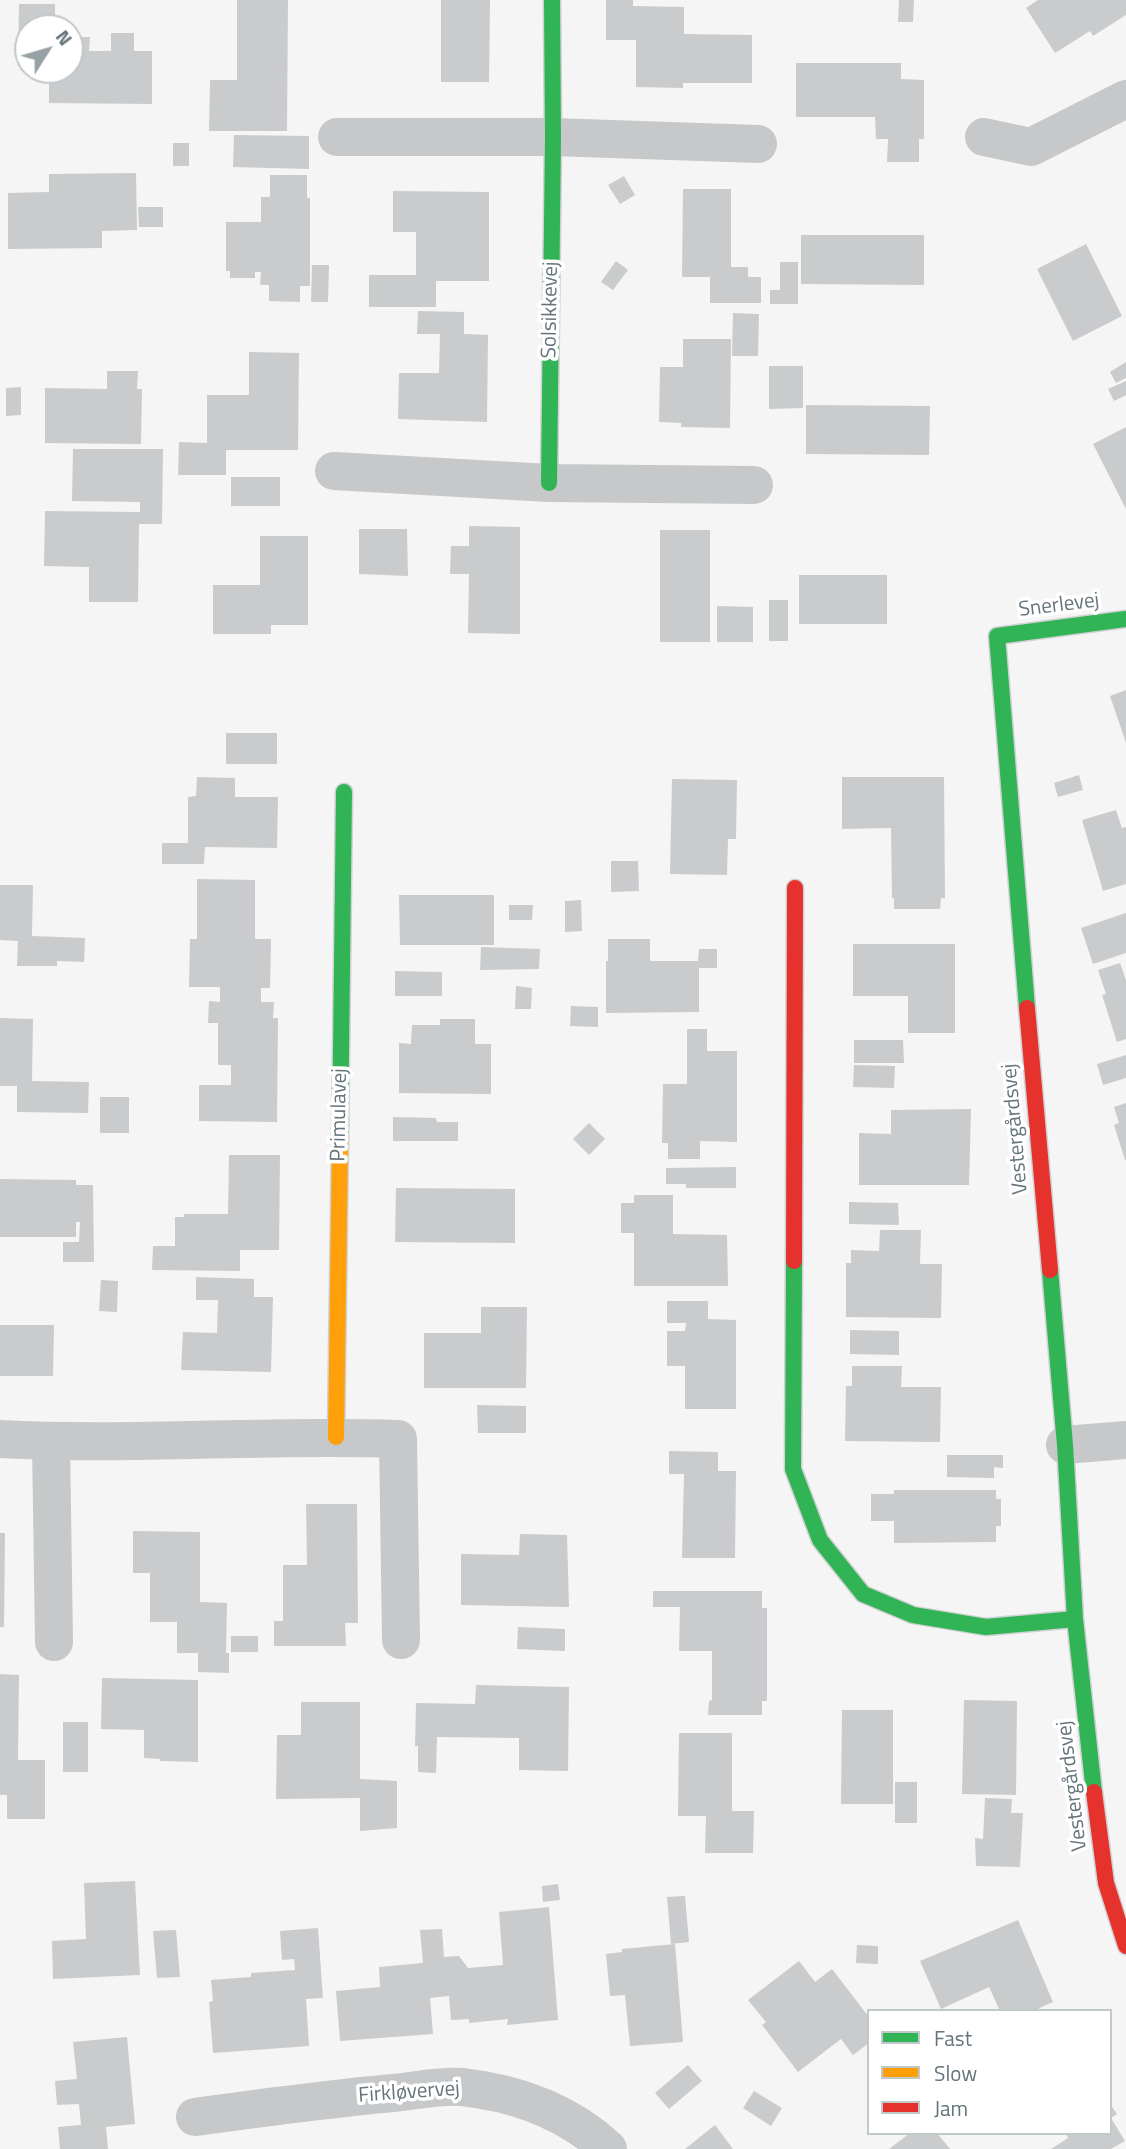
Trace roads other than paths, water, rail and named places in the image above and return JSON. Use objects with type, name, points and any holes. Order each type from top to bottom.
[{"type":"street","name":"Solsikkevej","points":[[549,483],[552,0]]},
{"type":"street","points":[[984,136],[1031,147],[1126,99]]},
{"type":"street","points":[[337,137],[553,136],[758,144]]},
{"type":"street","points":[[334,471],[549,483],[754,485]]},
{"type":"street","name":"Snerlevej","points":[[998,636],[1126,619]]},
{"type":"street","name":"Vestergårdsvej","points":[[998,636],[999,680],[1065,1445],[1075,1619],[1106,1883],[1126,1946]]},
{"type":"street","name":"Primulavej","points":[[336,1437],[344,792]]},
{"type":"street","points":[[795,888],[793,1469],[820,1540],[863,1594],[913,1615],[986,1627],[1075,1619]]},
{"type":"street","points":[[0,1439],[51,1442],[336,1437],[397,1439],[401,1640]]},
{"type":"street","points":[[1065,1445],[1126,1440]]},
{"type":"street","points":[[51,1442],[54,1642]]},
{"type":"street","name":"Firkløvervej","points":[[195,2117],[332,2099],[460,2087],[509,2096],[552,2110],[594,2136],[608,2149]]}]
